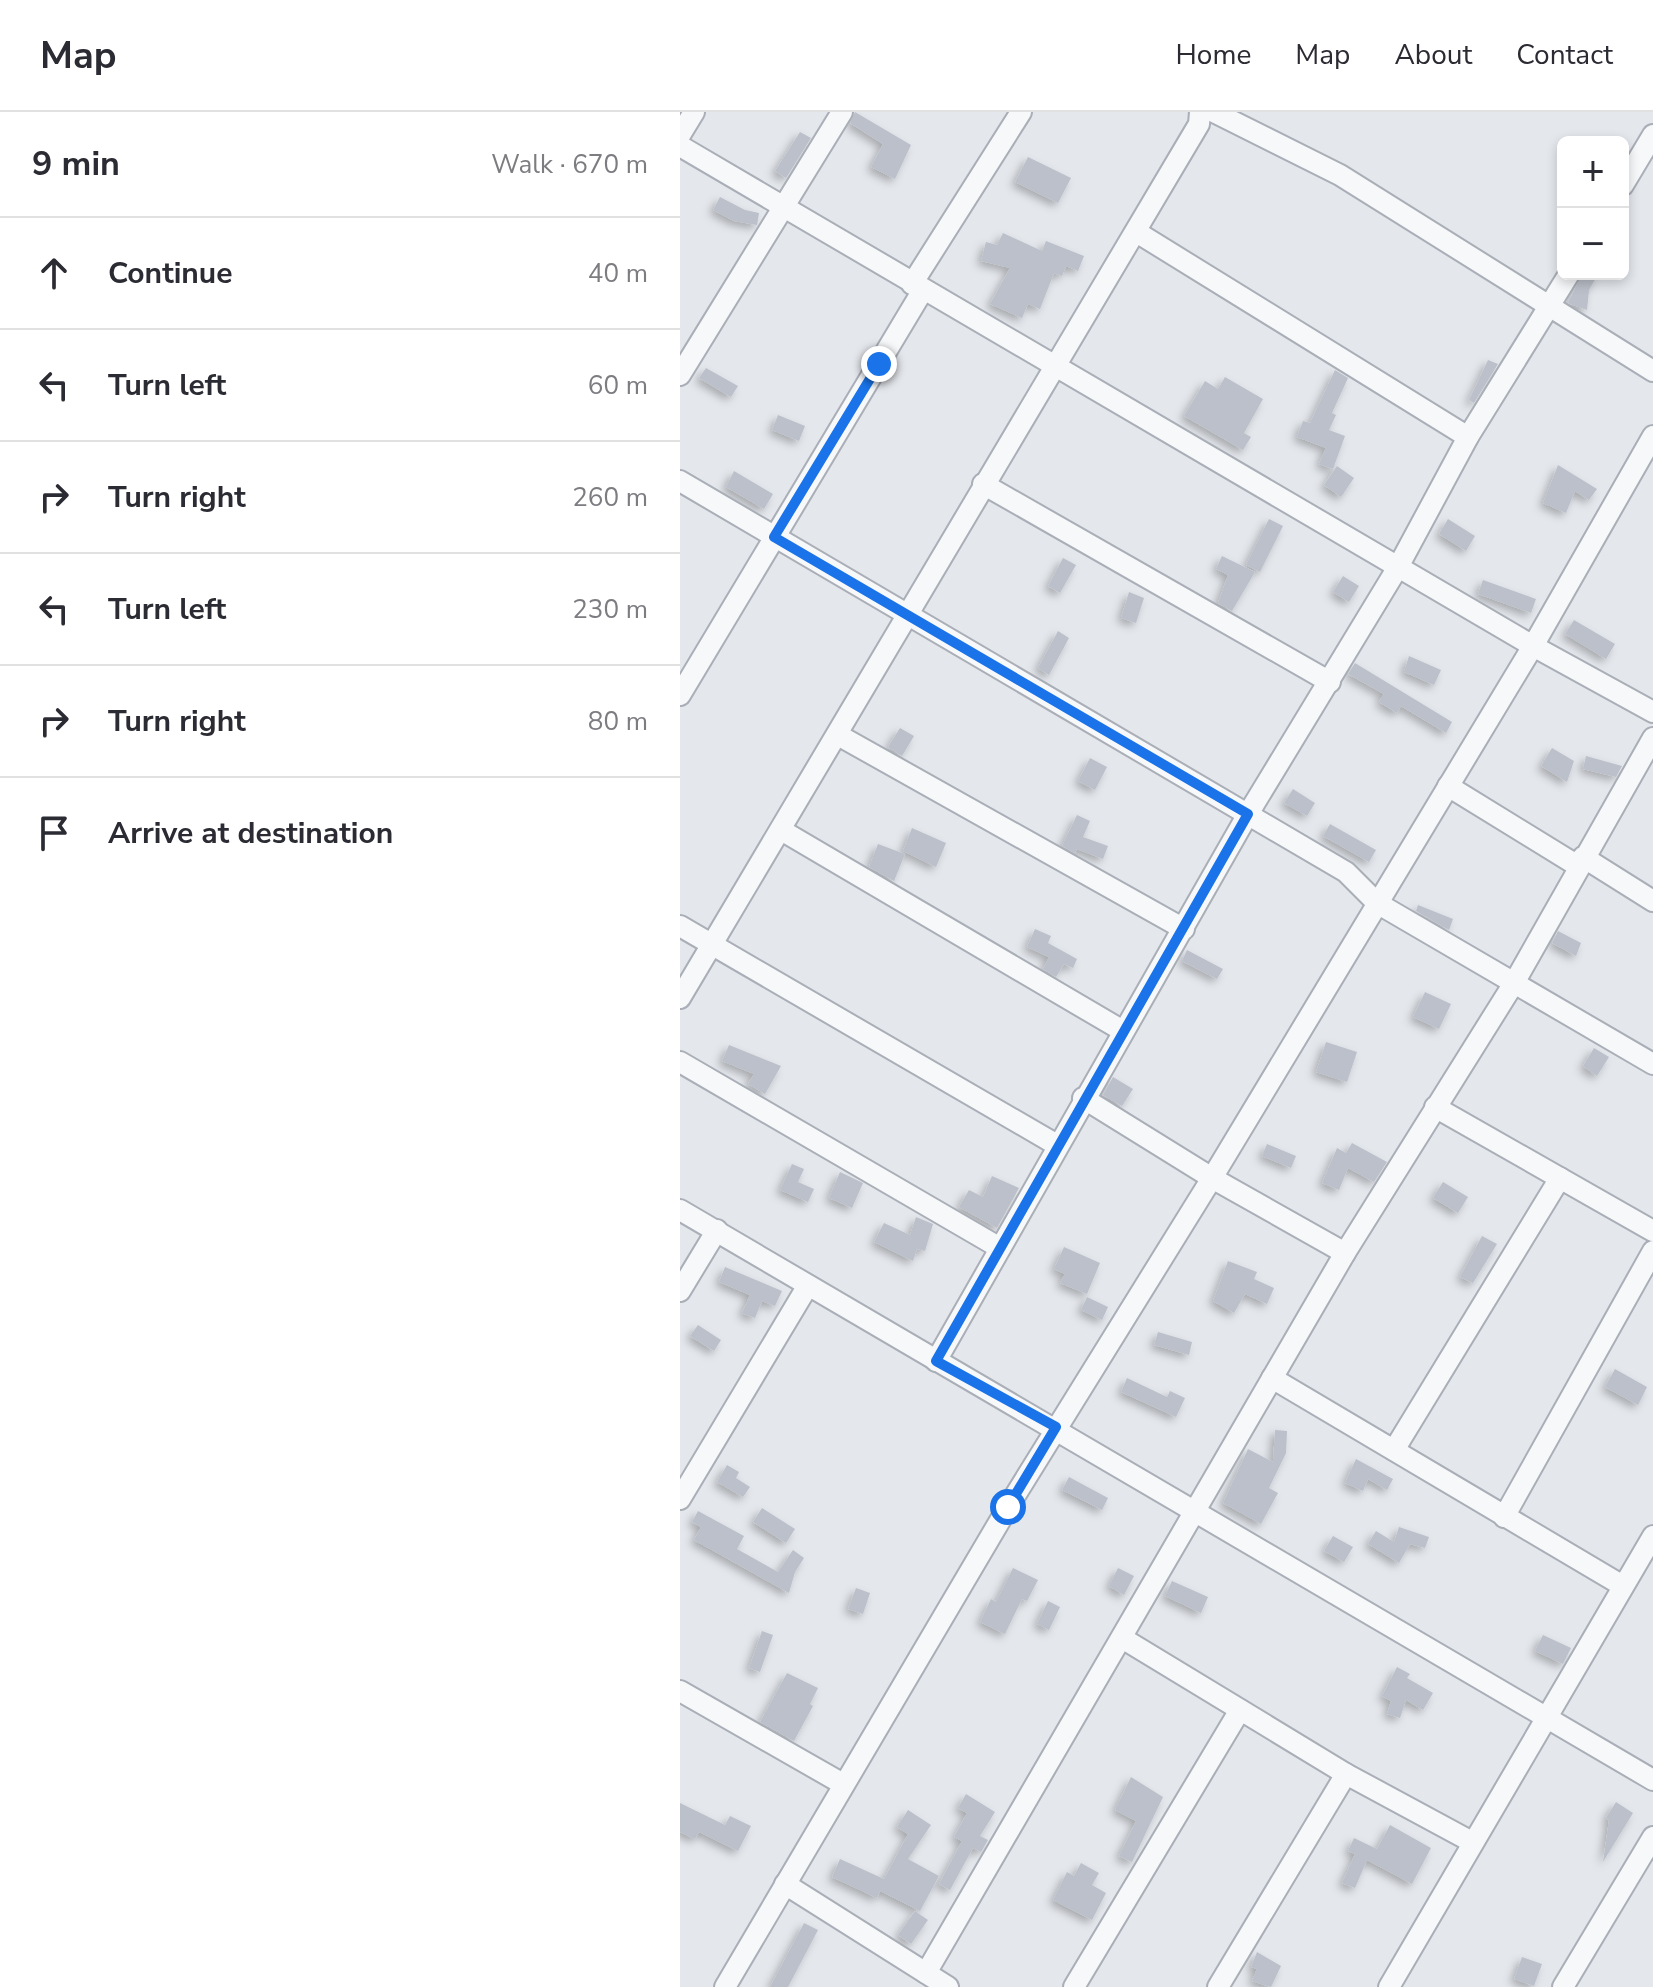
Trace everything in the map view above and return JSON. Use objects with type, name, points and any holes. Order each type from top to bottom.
[{"type":"street","points":[[680,135],[694,112]]},
{"type":"street","points":[[680,375],[842,112]]},
{"type":"street","points":[[680,695],[1021,112]]},
{"type":"street","points":[[680,998],[909,615],[983,484],[1138,233],[1199,124],[1200,112]]},
{"type":"street","points":[[1214,112],[1340,175],[1653,371]]},
{"type":"street","points":[[1629,175],[1653,135]]},
{"type":"street","points":[[680,147],[1533,646],[1653,712]]},
{"type":"street","points":[[1138,233],[1468,437]]},
{"type":"street","points":[[936,1361],[1083,1098],[1184,929],[1248,814],[1398,567],[1468,437],[1565,280]]},
{"type":"street","points":[[725,1987],[1056,1427],[1212,1178],[1533,646],[1653,436]]},
{"type":"street","points":[[680,481],[1346,872],[1377,903],[1653,1064]]},
{"type":"street","points":[[983,484],[1330,682]]},
{"type":"street","points":[[838,735],[1184,929]]},
{"type":"street","points":[[926,1973],[1345,1253],[1514,983],[1653,738]]},
{"type":"street","points":[[1448,786],[1653,901]]},
{"type":"street","points":[[781,830],[1123,1031]]},
{"type":"street","points":[[680,926],[1057,1145]]},
{"type":"street","points":[[680,1062],[1000,1248]]},
{"type":"street","points":[[1083,1098],[1212,1178],[1345,1253]]},
{"type":"street","points":[[1435,1107],[1653,1231]]},
{"type":"street","points":[[1394,1450],[1560,1178]]},
{"type":"street","points":[[680,1210],[807,1287],[1056,1427],[1653,1780]]},
{"type":"street","points":[[680,1291],[717,1230]]},
{"type":"street","points":[[1504,1517],[1653,1251]]},
{"type":"street","points":[[680,1499],[807,1287]]},
{"type":"street","points":[[1272,1378],[1623,1586]]},
{"type":"street","points":[[1389,1987],[1653,1536]]},
{"type":"street","points":[[1122,1638],[1346,1774],[1472,1842]]},
{"type":"street","points":[[680,1691],[843,1784]]},
{"type":"street","points":[[1074,1987],[1240,1710]]},
{"type":"street","points":[[1218,1987],[1346,1774]]},
{"type":"street","points":[[1563,1987],[1653,1837]]},
{"type":"street","points":[[785,1884],[948,1987]]},
{"type":"building","points":[[855,112],[911,145],[895,179],[871,167],[883,144],[850,123]]},
{"type":"building","points":[[800,132],[811,138],[786,178],[775,171]]},
{"type":"building","points":[[1028,157],[1071,178],[1058,203],[1015,182]]},
{"type":"building","points":[[720,197],[745,210],[759,213],[757,225],[734,221],[713,210]]},
{"type":"building","points":[[1003,233],[1042,251],[1046,241],[1084,256],[1078,271],[1066,266],[1062,276],[1054,273],[1040,309],[1028,304],[1022,318],[990,304],[1010,268],[981,261],[986,242],[997,245]]},
{"type":"building","points":[[1579,280],[1595,280],[1589,290],[1587,310],[1568,303]]},
{"type":"building","points":[[1488,360],[1498,364],[1474,403],[1469,400]]},
{"type":"building","points":[[706,368],[738,386],[731,397],[699,378]]},
{"type":"building","points":[[1335,370],[1348,378],[1332,413],[1336,415],[1329,430],[1345,436],[1333,469],[1319,464],[1326,448],[1297,437],[1303,421],[1310,423]]},
{"type":"building","points":[[1225,377],[1263,399],[1244,433],[1251,437],[1243,450],[1184,416],[1205,381],[1218,389]]},
{"type":"building","points":[[778,415],[805,426],[799,441],[772,430]]},
{"type":"building","points":[[1558,465],[1597,489],[1589,500],[1575,491],[1566,513],[1543,503]]},
{"type":"building","points":[[1337,466],[1354,478],[1341,497],[1324,485]]},
{"type":"building","points":[[734,471],[773,494],[764,509],[726,487]]},
{"type":"building","points":[[1269,519],[1283,526],[1260,572],[1246,565]]},
{"type":"building","points":[[1448,519],[1475,536],[1466,551],[1439,534]]},
{"type":"building","points":[[1222,556],[1255,572],[1232,611],[1218,603],[1228,575],[1216,569]]},
{"type":"building","points":[[1063,558],[1076,565],[1060,593],[1048,586]]},
{"type":"building","points":[[1343,576],[1359,586],[1349,602],[1333,592]]},
{"type":"building","points":[[1483,580],[1536,599],[1531,613],[1478,594]]},
{"type":"building","points":[[1129,592],[1144,598],[1136,623],[1121,618]]},
{"type":"building","points":[[1574,620],[1615,644],[1606,659],[1565,634]]},
{"type":"building","points":[[1058,631],[1069,638],[1049,675],[1038,668]]},
{"type":"building","points":[[1409,656],[1441,670],[1434,685],[1404,672]]},
{"type":"building","points":[[1355,663],[1452,722],[1446,733],[1401,706],[1397,713],[1379,702],[1384,694],[1348,674]]},
{"type":"building","points":[[900,728],[914,736],[902,756],[888,747]]},
{"type":"building","points":[[1552,748],[1574,761],[1567,782],[1541,766]]},
{"type":"building","points":[[1586,756],[1622,766],[1616,777],[1583,769]]},
{"type":"building","points":[[1090,758],[1107,767],[1095,790],[1078,781]]},
{"type":"building","points":[[1293,789],[1315,803],[1307,816],[1284,803]]},
{"type":"building","points":[[1077,815],[1090,821],[1083,837],[1108,846],[1103,859],[1077,849],[1075,853],[1062,846]]},
{"type":"building","points":[[1330,824],[1376,850],[1369,862],[1323,836]]},
{"type":"building","points":[[912,828],[946,843],[936,867],[903,851]]},
{"type":"building","points":[[878,844],[905,854],[894,881],[869,867]]},
{"type":"building","points":[[1418,905],[1453,919],[1449,930],[1416,911]]},
{"type":"building","points":[[1035,929],[1051,936],[1048,943],[1077,959],[1073,968],[1064,964],[1056,977],[1043,969],[1049,957],[1027,947]]},
{"type":"building","points":[[1558,931],[1581,943],[1576,956],[1552,943]]},
{"type":"building","points":[[1187,950],[1223,969],[1217,979],[1182,961]]},
{"type":"building","points":[[1425,992],[1451,1004],[1439,1029],[1413,1017]]},
{"type":"building","points":[[1326,1042],[1357,1052],[1347,1082],[1316,1072]]},
{"type":"building","points":[[729,1045],[781,1066],[765,1094],[748,1084],[754,1074],[722,1061]]},
{"type":"building","points":[[1594,1048],[1609,1057],[1597,1076],[1583,1066]]},
{"type":"building","points":[[1113,1077],[1133,1089],[1122,1106],[1103,1095]]},
{"type":"building","points":[[1352,1143],[1387,1162],[1374,1182],[1348,1168],[1339,1190],[1322,1183],[1337,1148],[1346,1153]]},
{"type":"building","points":[[1267,1144],[1296,1156],[1291,1168],[1262,1156]]},
{"type":"building","points":[[792,1164],[804,1169],[798,1182],[814,1189],[808,1202],[780,1190]]},
{"type":"building","points":[[840,1172],[863,1183],[852,1208],[829,1198]]},
{"type":"building","points":[[992,1176],[1019,1188],[997,1228],[959,1207],[969,1190],[983,1197]]},
{"type":"building","points":[[1443,1182],[1468,1197],[1458,1213],[1433,1198]]},
{"type":"building","points":[[916,1217],[933,1224],[925,1251],[917,1249],[913,1261],[874,1242],[884,1223],[910,1235]]},
{"type":"building","points":[[1482,1236],[1497,1244],[1473,1283],[1460,1277]]},
{"type":"building","points":[[1064,1247],[1100,1263],[1087,1294],[1060,1283],[1065,1274],[1054,1269]]},
{"type":"building","points":[[1228,1261],[1257,1272],[1254,1279],[1274,1288],[1267,1304],[1245,1294],[1234,1313],[1213,1301]]},
{"type":"building","points":[[725,1267],[782,1291],[775,1306],[762,1301],[755,1318],[742,1313],[750,1295],[719,1282]]},
{"type":"building","points":[[1087,1297],[1108,1307],[1102,1320],[1081,1310]]},
{"type":"building","points":[[698,1325],[721,1340],[714,1351],[690,1336]]},
{"type":"building","points":[[1158,1332],[1192,1342],[1189,1355],[1154,1345]]},
{"type":"building","points":[[1615,1369],[1647,1387],[1638,1405],[1605,1387]]},
{"type":"building","points":[[1127,1378],[1167,1397],[1170,1391],[1185,1398],[1176,1417],[1121,1392]]},
{"type":"building","points":[[1275,1430],[1287,1431],[1286,1453],[1269,1488],[1278,1493],[1261,1524],[1223,1503],[1248,1449],[1273,1462]]},
{"type":"building","points":[[1356,1459],[1393,1479],[1387,1490],[1368,1479],[1363,1491],[1345,1483]]},
{"type":"building","points":[[727,1465],[739,1472],[736,1478],[750,1487],[743,1497],[717,1482]]},
{"type":"building","points":[[1069,1477],[1108,1498],[1102,1510],[1062,1490]]},
{"type":"building","points":[[762,1508],[795,1529],[786,1543],[753,1522]]},
{"type":"building","points":[[698,1511],[744,1536],[737,1549],[778,1572],[793,1550],[804,1558],[795,1572],[789,1593],[694,1540],[701,1527],[692,1522]]},
{"type":"building","points":[[1399,1527],[1429,1537],[1425,1548],[1410,1544],[1399,1563],[1368,1544],[1376,1531],[1394,1542]]},
{"type":"building","points":[[1333,1536],[1353,1547],[1344,1562],[1324,1551]]},
{"type":"building","points":[[1013,1568],[1038,1580],[1027,1601],[1022,1599],[1005,1634],[980,1622],[991,1599],[996,1602]]},
{"type":"building","points":[[1118,1568],[1134,1576],[1124,1595],[1109,1586]]},
{"type":"building","points":[[1172,1581],[1208,1597],[1201,1613],[1165,1596]]},
{"type":"building","points":[[856,1588],[870,1593],[863,1614],[848,1609]]},
{"type":"building","points":[[1048,1601],[1060,1607],[1049,1630],[1037,1624]]},
{"type":"building","points":[[762,1631],[773,1635],[760,1672],[749,1668]]},
{"type":"building","points":[[1543,1635],[1571,1648],[1563,1664],[1535,1651]]},
{"type":"building","points":[[1397,1667],[1410,1674],[1407,1678],[1433,1693],[1423,1710],[1406,1700],[1400,1718],[1387,1714],[1391,1701],[1382,1696]]},
{"type":"building","points":[[787,1673],[818,1688],[810,1704],[813,1706],[794,1741],[760,1722]]},
{"type":"building","points":[[1131,1777],[1163,1797],[1132,1862],[1119,1856],[1136,1821],[1115,1810]]},
{"type":"building","points":[[966,1794],[995,1812],[980,1836],[988,1840],[981,1852],[973,1848],[950,1890],[939,1884],[962,1841],[954,1837],[967,1813],[958,1808]]},
{"type":"building","points":[[1616,1802],[1633,1813],[1603,1862],[1609,1820],[1606,1818]]},
{"type":"building","points":[[680,1803],[725,1825],[730,1816],[751,1826],[738,1851],[699,1832],[695,1839],[680,1832]]},
{"type":"building","points":[[908,1810],[931,1825],[908,1859],[939,1876],[920,1911],[880,1891],[877,1898],[832,1877],[840,1859],[884,1879],[908,1834],[897,1827]]},
{"type":"building","points":[[1390,1825],[1431,1848],[1412,1884],[1367,1860],[1355,1888],[1342,1883],[1355,1854],[1348,1851],[1354,1838],[1377,1849]]},
{"type":"building","points":[[1081,1863],[1099,1873],[1092,1885],[1106,1893],[1092,1920],[1053,1900],[1067,1872],[1074,1876]]},
{"type":"building","points":[[915,1911],[928,1920],[911,1944],[898,1935]]},
{"type":"building","points":[[804,1923],[818,1930],[788,1987],[770,1987]]},
{"type":"building","points":[[1257,1952],[1281,1966],[1271,1987],[1252,1981],[1257,1969],[1251,1967]]},
{"type":"building","points":[[1522,1957],[1542,1964],[1534,1986],[1514,1979]]},
{"type":"route","points":[[879,364],[774,537],[1248,814],[1184,929],[1083,1098],[936,1361],[1056,1427],[1008,1507]]}]
